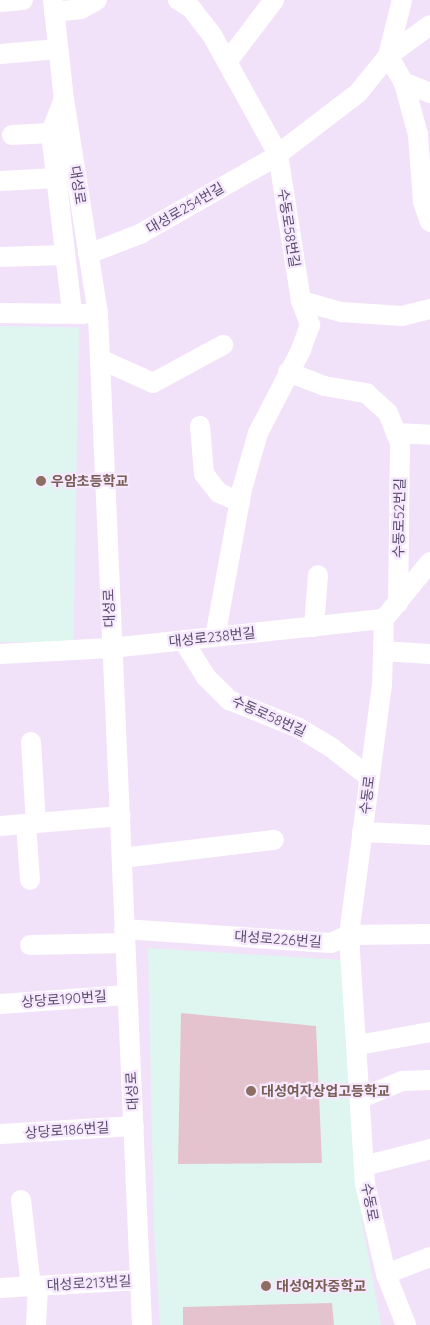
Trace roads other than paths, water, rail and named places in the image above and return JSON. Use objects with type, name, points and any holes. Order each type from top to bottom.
[{"type":"street","points":[[0,2],[23,0]]},
{"type":"street","name":"대성로","points":[[97,0],[81,9],[53,6],[64,99],[98,314],[111,648],[121,816],[142,1325]]},
{"type":"street","points":[[178,0],[191,8],[227,62],[278,154]]},
{"type":"street","points":[[227,62],[274,0]]},
{"type":"street","points":[[402,0],[388,56],[403,82],[418,135],[423,202],[430,222]]},
{"type":"street","name":"대성로254번길","points":[[88,254],[140,234],[278,154],[358,93],[388,56],[430,25]]},
{"type":"street","points":[[0,54],[58,49]]},
{"type":"street","points":[[403,82],[430,93]]},
{"type":"street","points":[[64,99],[51,133],[72,313]]},
{"type":"street","points":[[12,135],[51,133]]},
{"type":"street","name":"수동로58번길","points":[[215,637],[240,502],[258,433],[310,325],[301,302],[278,154]]},
{"type":"street","points":[[0,181],[56,178]]},
{"type":"street","points":[[0,257],[64,255]]},
{"type":"street","points":[[301,302],[340,312],[402,316],[430,309]]},
{"type":"street","points":[[0,313],[98,314]]},
{"type":"street","points":[[100,359],[154,383],[222,346]]},
{"type":"street","name":"수동로52번길","points":[[288,372],[324,386],[366,393],[388,412],[400,443],[398,603]]},
{"type":"street","points":[[200,426],[204,474],[219,493],[240,502]]},
{"type":"street","points":[[396,433],[430,435]]},
{"type":"street","points":[[384,619],[430,562]]},
{"type":"street","points":[[314,627],[318,575]]},
{"type":"street","name":"대성로238번길","points":[[0,654],[111,648],[384,619]]},
{"type":"street","name":"수동로","points":[[384,619],[382,686],[349,935],[358,1045],[364,1166],[386,1274],[406,1325]]},
{"type":"street","name":"수동로58번길","points":[[183,640],[206,677],[229,700],[299,728],[332,748],[369,777]]},
{"type":"street","points":[[383,651],[430,654]]},
{"type":"street","points":[[30,880],[31,742]]},
{"type":"street","points":[[0,826],[121,816]]},
{"type":"street","points":[[362,832],[430,834]]},
{"type":"street","points":[[122,858],[274,840]]},
{"type":"street","name":"대성로226번길","points":[[30,944],[125,936],[331,943],[349,935],[430,934]]},
{"type":"street","name":"상당로190번길","points":[[0,1004],[127,995]]},
{"type":"street","points":[[358,1045],[430,1032]]},
{"type":"street","points":[[361,1098],[402,1081],[430,1080]]},
{"type":"street","name":"상당로186번길","points":[[0,1134],[134,1126]]},
{"type":"street","points":[[364,1166],[430,1149]]},
{"type":"street","name":"대성로213번길","points":[[21,1200],[35,1286],[36,1325]]},
{"type":"street","points":[[386,1274],[430,1257]]},
{"type":"street","name":"대성로213번길","points":[[0,1288],[140,1280]]},
{"type":"place","name":"우암초등학교","points":[[41,481]]},
{"type":"place","name":"대성여자상업고등학교","points":[[251,1091]]},
{"type":"place","name":"대성여자중학교","points":[[266,1286]]}]
